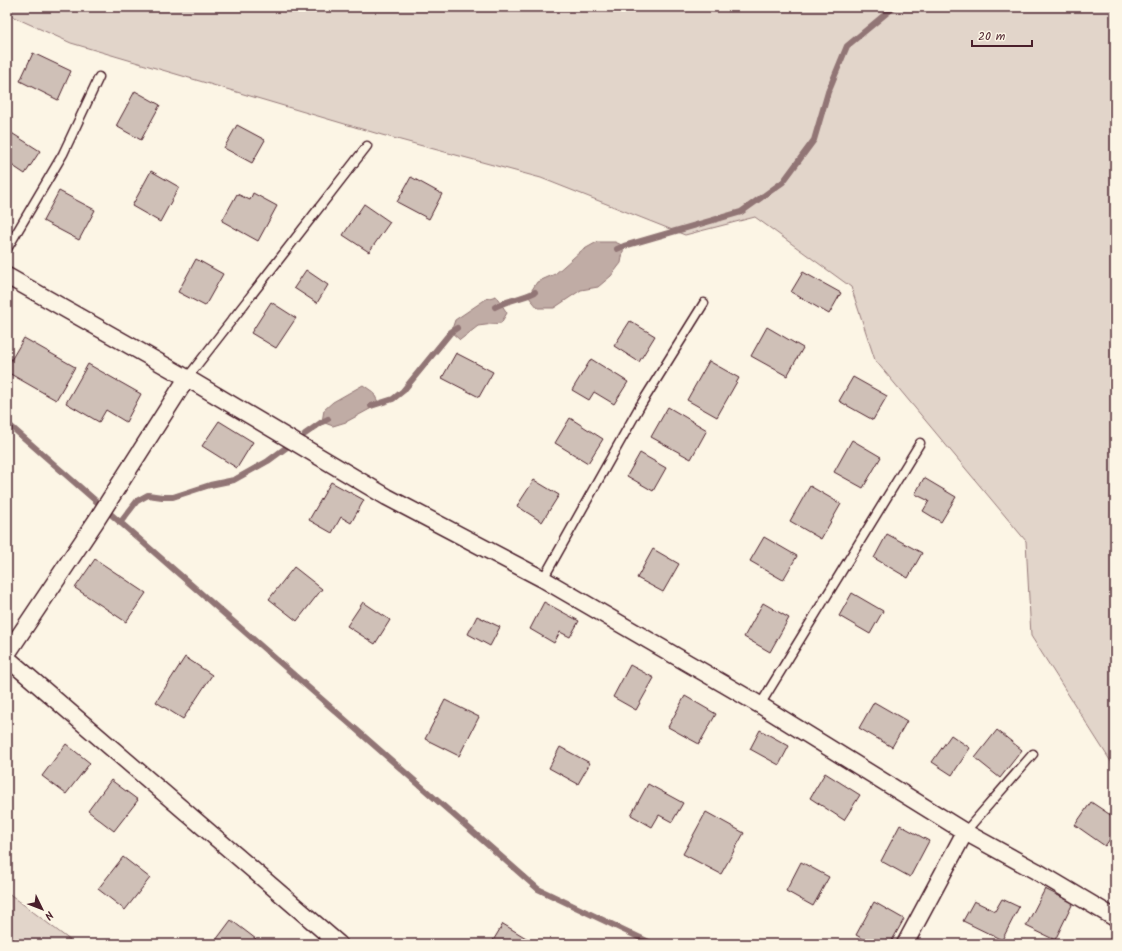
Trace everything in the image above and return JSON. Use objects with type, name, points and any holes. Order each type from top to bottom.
[{"type":"street","points":[[7,276],[187,378],[387,497],[543,579],[760,705],[965,832],[1036,871],[1115,918]]},
{"type":"street","points":[[7,654],[96,522],[187,378]]},
{"type":"street","points":[[7,658],[339,944]]},
{"type":"street","points":[[905,944],[965,832]]},
{"type":"lane","points":[[7,249],[63,154],[99,77]]},
{"type":"lane","points":[[187,378],[367,146]]},
{"type":"lane","points":[[543,579],[640,406],[704,303]]},
{"type":"lane","points":[[760,705],[920,443]]},
{"type":"lane","points":[[965,832],[1033,754]]},
{"type":"shaded area","points":[[7,7],[1115,7],[1115,768],[1031,636],[1026,541],[875,360],[851,287],[755,217],[685,235],[541,178],[382,135],[71,43],[7,14]]},
{"type":"shaded area","points":[[597,242],[615,242],[624,246],[621,263],[611,276],[598,287],[581,290],[554,308],[538,308],[528,296],[537,282],[555,274],[581,251]]},
{"type":"shaded area","points":[[496,296],[507,313],[501,323],[478,326],[460,340],[451,332],[455,320],[486,299]]},
{"type":"shaded area","points":[[363,385],[373,392],[379,404],[346,422],[333,426],[322,422],[324,410],[333,402]]},
{"type":"shaded area","points":[[7,892],[75,944],[7,944]]},
{"type":"building","points":[[33,53],[71,71],[58,100],[20,81]]},
{"type":"building","points":[[135,91],[160,105],[141,140],[116,126]]},
{"type":"building","points":[[237,125],[265,140],[252,163],[224,148]]},
{"type":"building","points":[[10,132],[40,151],[25,174],[7,162],[7,136]]},
{"type":"building","points":[[151,171],[179,187],[160,222],[132,206]]},
{"type":"building","points":[[411,177],[442,194],[429,219],[397,202]]},
{"type":"building","points":[[59,191],[95,210],[79,240],[43,221]]},
{"type":"building","points":[[253,193],[277,206],[258,241],[222,221],[237,194],[250,200]]},
{"type":"building","points":[[364,204],[390,222],[369,252],[343,235]]},
{"type":"building","points":[[196,259],[223,274],[205,306],[178,292]]},
{"type":"building","points":[[306,270],[328,285],[317,303],[294,288]]},
{"type":"building","points":[[803,272],[841,293],[829,314],[791,292]]},
{"type":"building","points":[[271,302],[296,318],[276,348],[251,333]]},
{"type":"building","points":[[630,321],[655,336],[639,362],[614,346]]},
{"type":"building","points":[[767,327],[803,348],[787,376],[751,356]]},
{"type":"building","points":[[24,338],[75,367],[56,400],[7,372],[7,367]]},
{"type":"building","points":[[456,353],[493,372],[479,397],[442,378]]},
{"type":"building","points":[[591,359],[628,382],[614,404],[594,392],[589,400],[572,390]]},
{"type":"building","points":[[709,361],[739,378],[717,417],[687,400]]},
{"type":"building","points":[[88,364],[141,394],[126,422],[106,410],[99,422],[66,403]]},
{"type":"building","points":[[853,377],[887,396],[873,420],[839,401]]},
{"type":"building","points":[[668,407],[707,430],[691,459],[651,437]]},
{"type":"building","points":[[570,418],[603,439],[588,463],[555,443]]},
{"type":"building","points":[[219,421],[253,442],[237,468],[202,446]]},
{"type":"building","points":[[852,440],[881,457],[863,488],[834,472]]},
{"type":"building","points":[[640,453],[666,468],[653,491],[627,476]]},
{"type":"building","points":[[924,478],[956,497],[941,522],[923,511],[929,501],[915,494]]},
{"type":"building","points":[[534,480],[559,495],[542,522],[517,506]]},
{"type":"building","points":[[331,482],[364,500],[351,523],[341,517],[332,533],[309,520]]},
{"type":"building","points":[[810,486],[841,504],[821,539],[790,521]]},
{"type":"building","points":[[887,534],[922,553],[908,578],[874,558]]},
{"type":"building","points":[[764,537],[797,556],[783,580],[750,561]]},
{"type":"building","points":[[653,549],[679,564],[663,592],[637,578]]},
{"type":"building","points":[[95,559],[146,593],[126,622],[75,588]]},
{"type":"building","points":[[294,567],[322,589],[297,621],[269,599]]},
{"type":"building","points":[[852,593],[883,611],[870,634],[839,616]]},
{"type":"building","points":[[363,602],[390,620],[375,644],[347,626]]},
{"type":"building","points":[[544,602],[579,621],[570,637],[560,632],[554,643],[530,629]]},
{"type":"building","points":[[763,603],[789,618],[770,652],[744,637]]},
{"type":"building","points":[[477,616],[500,627],[490,646],[468,634]]},
{"type":"building","points":[[185,657],[212,675],[183,719],[156,702]]},
{"type":"building","points":[[630,665],[654,678],[636,710],[613,697]]},
{"type":"building","points":[[685,696],[716,714],[699,744],[668,727]]},
{"type":"building","points":[[445,700],[479,717],[459,756],[425,739]]},
{"type":"building","points":[[874,702],[907,721],[892,747],[859,728]]},
{"type":"building","points":[[760,730],[789,746],[779,765],[750,749]]},
{"type":"building","points":[[997,730],[1022,750],[1000,778],[975,758]]},
{"type":"building","points":[[951,735],[970,748],[952,775],[932,762]]},
{"type":"building","points":[[66,744],[90,763],[66,794],[42,776]]},
{"type":"building","points":[[560,747],[590,763],[578,784],[549,768]]},
{"type":"building","points":[[825,773],[860,795],[844,820],[810,798]]},
{"type":"building","points":[[111,780],[138,800],[114,831],[88,811]]},
{"type":"building","points":[[648,784],[683,803],[672,822],[659,815],[652,827],[631,815]]},
{"type":"building","points":[[1091,802],[1115,818],[1115,832],[1105,846],[1075,825]]},
{"type":"building","points":[[706,812],[744,833],[721,874],[683,854]]},
{"type":"building","points":[[900,825],[929,841],[910,877],[881,861]]},
{"type":"building","points":[[123,857],[150,878],[125,910],[98,889]]},
{"type":"building","points":[[801,862],[829,877],[813,906],[786,891]]},
{"type":"building","points":[[1045,889],[1073,903],[1055,940],[1026,926]]},
{"type":"building","points":[[1002,899],[1019,907],[1002,940],[963,921],[974,901],[995,911]]},
{"type":"building","points":[[874,902],[904,919],[890,944],[872,944],[856,935]]},
{"type":"building","points":[[231,920],[256,939],[252,944],[213,944]]},
{"type":"building","points":[[503,924],[536,944],[491,944]]},
{"type":"waterway","points":[[617,249],[741,212],[783,182],[814,140],[828,92],[847,46],[894,7]]},
{"type":"waterway","points":[[495,307],[535,292]]},
{"type":"waterway","points":[[371,406],[393,399],[403,391],[451,332],[457,328]]},
{"type":"waterway","points":[[305,434],[328,419]]},
{"type":"waterway","points":[[7,423],[538,889],[653,944]]},
{"type":"waterway","points":[[120,523],[137,501],[148,495],[173,497],[210,485],[234,480],[268,461],[287,447]]}]
